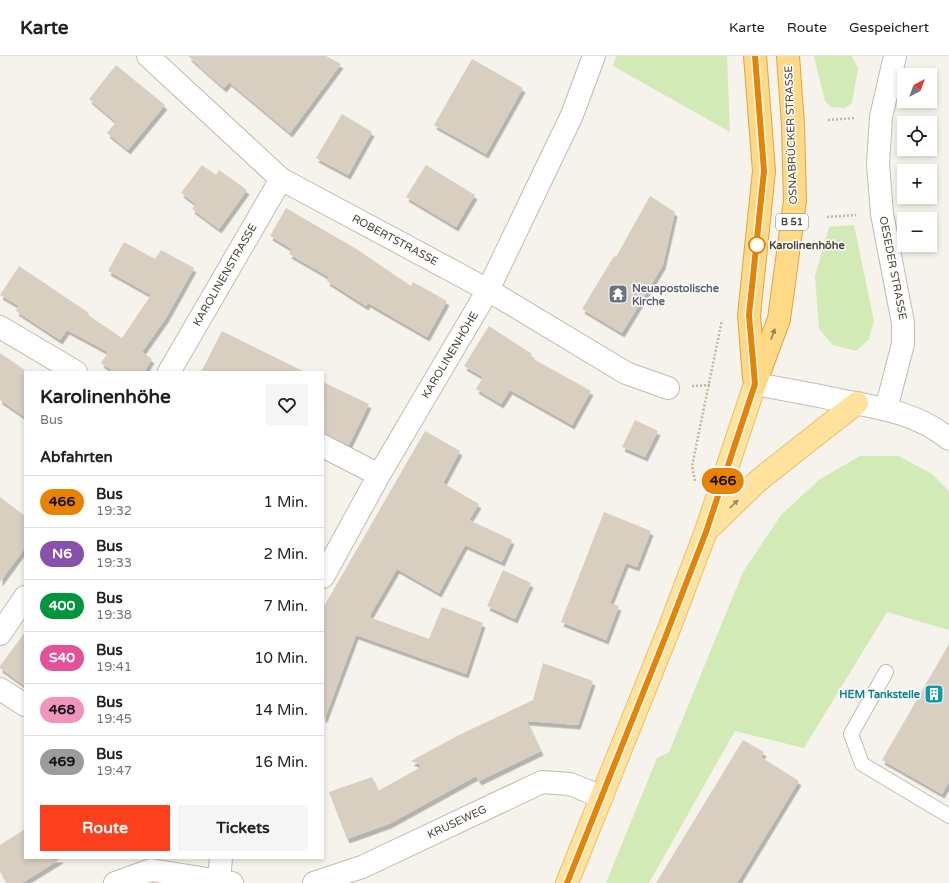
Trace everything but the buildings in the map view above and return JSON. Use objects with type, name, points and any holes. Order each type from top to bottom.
[{"type":"highway","name":"B 51","points":[[755,56],[764,171],[749,315],[755,384]]},
{"type":"highway","name":"OSNABRÜCKER STRASSE","points":[[755,384],[779,319],[795,201],[793,125],[788,56]]},
{"type":"main road","name":"B 51","points":[[567,883],[672,622],[706,532],[755,384]]},
{"type":"main road","points":[[706,532],[759,480],[857,403]]},
{"type":"street","name":"ROBERTSTRASSE","points":[[148,56],[281,179],[488,290],[626,373],[668,388]]},
{"type":"street","name":"OESEDER STRASSE","points":[[886,409],[903,344],[903,323],[882,214],[878,164],[881,117],[895,56]]},
{"type":"street","name":"KAROLINENHÖHE","points":[[324,573],[379,475],[488,290],[572,115],[588,59]]},
{"type":"street","name":"KAROLINENSTRASSE","points":[[174,370],[281,179]]},
{"type":"street","points":[[0,327],[74,371]]},
{"type":"street","points":[[755,384],[857,403],[911,416],[937,429],[949,439]]},
{"type":"street","points":[[324,447],[379,475]]},
{"type":"street","points":[[0,634],[24,598]]},
{"type":"street","points":[[0,689],[24,704]]},
{"type":"street","name":"KRUSEWEG","points":[[314,883],[362,867],[542,782],[570,784],[602,797]]},
{"type":"street","points":[[115,883],[149,864],[226,882],[221,859]]},
{"type":"lane","points":[[886,672],[850,734],[862,764],[949,816]]},
{"type":"path","points":[[828,120],[857,118]]},
{"type":"path","points":[[827,216],[856,216]]},
{"type":"path","points":[[696,488],[692,466],[722,319]]},
{"type":"green space","points":[[616,56],[727,56],[730,132],[613,66]]},
{"type":"green space","points":[[814,56],[852,56],[858,68],[852,103],[845,108],[831,107],[825,101]]},
{"type":"green space","points":[[854,225],[874,321],[869,339],[856,351],[833,345],[819,329],[815,276],[829,227]]},
{"type":"green space","points":[[860,456],[899,456],[932,474],[949,491],[949,630],[887,612],[804,748],[735,731],[649,883],[606,883],[657,758],[669,752],[743,572],[781,515],[820,479]]},
{"type":"bus line","name":"466","points":[[567,883],[706,532],[755,384],[749,315],[764,171],[755,56]]},
{"type":"place","name":"Karolinenhöhe","points":[[757,245]]},
{"type":"place","name":"Neuapostolische Kirche","points":[[618,294]]},
{"type":"place","name":"HEM Tankstelle","points":[[934,694]]}]
